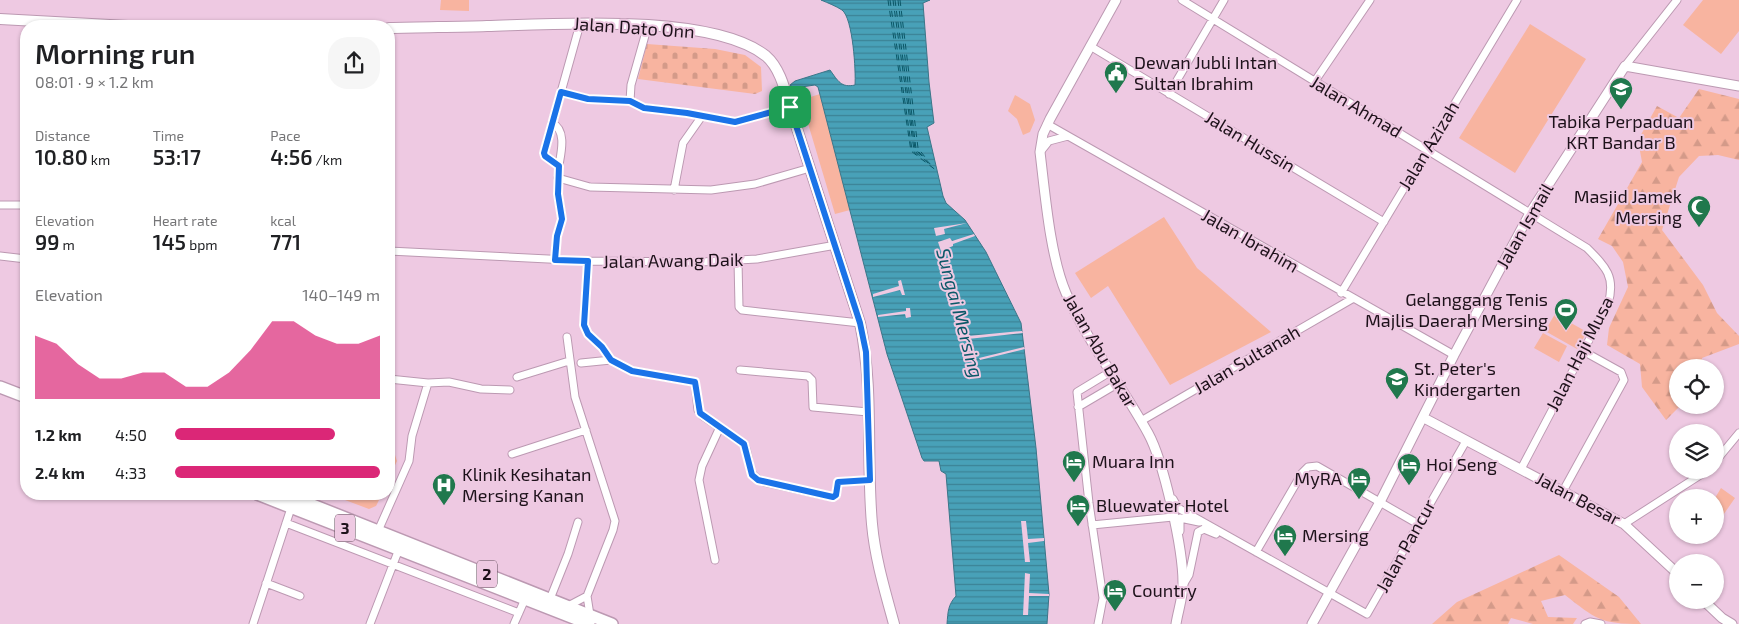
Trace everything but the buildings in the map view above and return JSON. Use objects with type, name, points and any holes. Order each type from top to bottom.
[{"type":"highway","points":[[0,386],[20,394]]},
{"type":"highway","name":"3","points":[[290,500],[378,531]]},
{"type":"highway","name":"3","points":[[290,500],[399,549],[525,599],[592,620]]},
{"type":"highway","name":"2","points":[[378,531],[568,606],[592,620],[612,624]]},
{"type":"main road","points":[[0,19],[20,20]]},
{"type":"main road","name":"Jalan Dato Onn","points":[[395,28],[580,24],[648,25],[720,36],[760,52],[775,66],[836,245],[860,323],[866,352],[870,480],[876,557],[894,624]]},
{"type":"street","name":"Jalan Abu Bakar","points":[[1116,0],[1047,124],[1040,152],[1056,260],[1065,291],[1156,449],[1173,517],[1184,584],[1176,624]]},
{"type":"street","name":"Jalan Ahmad","points":[[1182,0],[1530,213]]},
{"type":"street","points":[[1170,94],[1224,0]]},
{"type":"street","points":[[1315,81],[1370,0]]},
{"type":"street","name":"Jalan Azizah","points":[[1341,293],[1517,0]]},
{"type":"street","name":"Jalan Ismail","points":[[1312,624],[1380,502],[1424,418],[1454,355],[1530,213],[1626,66],[1677,0]]},
{"type":"street","points":[[559,166],[545,156],[552,123],[580,24]]},
{"type":"street","points":[[630,101],[631,85],[648,25]]},
{"type":"street","name":"Jalan Hussin","points":[[1090,46],[1384,222]]},
{"type":"street","points":[[1626,66],[1739,86]]},
{"type":"street","points":[[561,92],[588,99],[630,101],[644,108],[740,122],[790,107]]},
{"type":"street","points":[[674,190],[683,143],[702,116]]},
{"type":"street","points":[[552,123],[557,126],[561,137],[558,178],[562,219],[557,236],[555,260]]},
{"type":"street","name":"Jalan Ibrahim","points":[[1047,124],[1341,293],[1454,355]]},
{"type":"street","points":[[1040,152],[1049,141],[1068,136]]},
{"type":"street","points":[[558,178],[590,187],[674,190],[734,188],[810,168]]},
{"type":"street","points":[[0,205],[20,205]]},
{"type":"street","name":"Jalan Haji Musa","points":[[1521,469],[1608,304],[1613,289],[1610,274],[1587,248],[1530,213]]},
{"type":"street","name":"Jalan Awang Daik","points":[[395,251],[588,261],[738,261],[836,245]]},
{"type":"street","points":[[0,256],[20,258]]},
{"type":"street","points":[[588,261],[585,330],[611,360],[632,371],[695,382],[698,410],[703,416],[744,444],[752,475],[764,482],[833,497],[836,495],[838,482],[870,480]]},
{"type":"street","points":[[738,261],[739,307],[742,310],[860,323]]},
{"type":"street","name":"Jalan Sultanah","points":[[1141,421],[1352,299]]},
{"type":"street","points":[[567,337],[573,388],[615,521],[614,530],[587,596],[592,620]]},
{"type":"street","points":[[1563,490],[1624,380],[1621,372],[1583,352]]},
{"type":"street","points":[[581,363],[611,360]]},
{"type":"street","points":[[517,377],[569,361]]},
{"type":"street","points":[[740,370],[808,376],[812,380],[813,407],[868,412]]},
{"type":"street","points":[[1098,624],[1103,598],[1092,525],[1077,392],[1110,372]]},
{"type":"street","points":[[395,380],[428,383],[449,382],[481,389],[510,390]]},
{"type":"street","points":[[395,493],[409,461],[412,436],[428,383]]},
{"type":"street","points":[[1078,408],[1117,384]]},
{"type":"street","name":"Jalan Besar","points":[[1424,418],[1624,524],[1669,566]]},
{"type":"street","points":[[715,560],[699,480],[702,466],[720,427]]},
{"type":"street","points":[[512,454],[586,430]]},
{"type":"street","points":[[1724,451],[1739,433]]},
{"type":"street","name":"Jalan Pancur","points":[[1329,594],[1368,614],[1466,441]]},
{"type":"street","points":[[1156,449],[1160,453],[1176,506],[1329,594]]},
{"type":"street","points":[[1256,552],[1302,473],[1308,467],[1318,466],[1418,524]]},
{"type":"street","points":[[1624,524],[1694,479]]},
{"type":"street","points":[[253,624],[286,523],[290,500]]},
{"type":"street","points":[[378,531],[392,500]]},
{"type":"street","points":[[1092,525],[1173,517]]},
{"type":"street","points":[[1180,553],[1182,547],[1180,518],[1203,522]]},
{"type":"street","points":[[550,599],[570,550],[571,540],[578,522]]},
{"type":"street","points":[[286,523],[519,613]]},
{"type":"street","points":[[1184,584],[1189,575],[1198,532],[1204,529],[1222,537],[1228,536]]},
{"type":"street","points":[[370,624],[399,549]]},
{"type":"street","points":[[266,583],[300,596]]},
{"type":"street","points":[[568,606],[587,596]]},
{"type":"street","points":[[514,624],[525,599]]},
{"type":"street","points":[[1713,609],[1729,623]]},
{"type":"street","points":[[1585,624],[1590,622],[1601,624]]},
{"type":"green space","points":[[441,0],[469,0],[469,11],[440,10]]},
{"type":"green space","points":[[1703,0],[1739,0],[1739,31],[1721,54],[1683,25]]},
{"type":"green space","points":[[1530,24],[1586,59],[1515,173],[1459,138]]},
{"type":"green space","points":[[647,44],[715,49],[745,55],[761,67],[762,91],[755,94],[638,79]]},
{"type":"green space","points":[[1699,89],[1739,99],[1739,160],[1718,155],[1699,156],[1679,177],[1662,230],[1703,285],[1717,313],[1739,336],[1739,344],[1702,359],[1669,359],[1669,414],[1672,414],[1666,420],[1642,387],[1640,364],[1607,345],[1609,328],[1628,287],[1623,262],[1612,246],[1598,239],[1642,162],[1638,140],[1657,106],[1679,118]]},
{"type":"green space","points":[[820,94],[850,210],[835,214],[801,100]]},
{"type":"green space","points":[[1015,95],[1030,104],[1035,120],[1030,132],[1023,135],[1017,119],[1008,111]]},
{"type":"green space","points":[[1164,217],[1197,268],[1271,332],[1170,385],[1108,286],[1091,298],[1075,273]]},
{"type":"green space","name":"Gelanggang Tenis Majlis Daerah Mersing","points":[[1555,314],[1587,332],[1577,349],[1545,331]]},
{"type":"green space","points":[[1543,333],[1567,346],[1559,362],[1534,348]]},
{"type":"green space","points":[[1724,490],[1735,498],[1724,514]]},
{"type":"green space","points":[[345,500],[379,500],[376,506],[369,509]]},
{"type":"green space","points":[[1559,555],[1619,597],[1641,624],[1616,623],[1599,618],[1584,610],[1565,595],[1541,601],[1548,617],[1577,618],[1573,624],[1533,624],[1511,618],[1508,624],[1432,624],[1457,602]]},
{"type":"water","name":"Sungai Mersing","points":[[821,0],[930,0],[923,3],[934,123],[927,127],[943,196],[946,203],[965,220],[986,252],[1021,323],[1036,448],[1049,594],[1047,624],[947,624],[951,602],[956,596],[946,474],[941,471],[939,461],[924,461],[922,458],[887,354],[818,87],[815,85],[794,88],[790,85],[795,81],[830,70],[843,84],[855,85],[853,46],[846,15],[842,10]]},
{"type":"pier","points":[[967,223],[944,229],[945,234],[936,236],[934,228]]},
{"type":"pier","points":[[974,234],[975,236],[953,244],[953,246],[941,251],[938,242],[950,238],[952,241]]},
{"type":"pier","points":[[901,280],[905,295],[902,295],[900,290],[873,297],[873,294],[899,286],[898,281]]},
{"type":"pier","points":[[906,308],[910,308],[911,317],[906,318],[905,314],[878,317],[878,315],[906,311]]},
{"type":"pier","points":[[1022,331],[1023,333],[968,339],[968,336]]},
{"type":"pier","points":[[1024,347],[1025,349],[980,360],[979,358]]},
{"type":"pier","points":[[1021,521],[1026,521],[1028,539],[1044,538],[1044,541],[1028,543],[1030,562],[1025,562]]},
{"type":"pier","points":[[1025,573],[1030,574],[1029,593],[1049,594],[1049,596],[1029,596],[1028,615],[1023,615]]},
{"type":"ferry route","points":[[888,0],[911,151],[937,171]]},
{"type":"ferry route","points":[[890,0],[912,150],[921,158]]},
{"type":"ferry route","points":[[893,0],[914,150],[929,164]]},
{"type":"ferry route","points":[[895,0],[915,149],[924,158]]},
{"type":"ferry route","points":[[898,0],[916,149],[933,167]]},
{"type":"ferry route","points":[[900,0],[918,148],[925,157]]},
{"type":"place","name":"Dewan Jubli Intan Sultan Ibrahim","points":[[1116,94]]},
{"type":"place","name":"Tabika Perpaduan KRT Bandar B","points":[[1621,110]]},
{"type":"place","name":"Masjid Jamek Mersing","points":[[1699,228]]},
{"type":"place","name":"Gelanggang Tenis Majlis Daerah Mersing","points":[[1566,331]]},
{"type":"place","name":"St. Peter's Kindergarten","points":[[1397,400]]},
{"type":"place","name":"Muara Inn","points":[[1074,483]]},
{"type":"place","name":"Hoi Seng","points":[[1409,486]]},
{"type":"place","name":"MyRA","points":[[1359,500]]},
{"type":"place","name":"Klinik Kesihatan Mersing Kanan","points":[[444,506]]},
{"type":"place","name":"Bluewater Hotel","points":[[1078,527]]},
{"type":"place","name":"Mersing","points":[[1285,557]]},
{"type":"place","name":"Country","points":[[1115,612]]},
{"type":"route","points":[[561,92],[588,99],[630,101],[644,108],[687,113],[735,122],[744,122],[790,107],[852,293],[866,352],[870,480],[838,482],[834,497],[764,482],[754,477],[749,469],[746,447],[741,440],[703,416],[698,410],[696,383],[692,380],[632,371],[611,360],[602,347],[585,330],[584,315],[588,261],[555,260],[557,236],[562,219],[558,194],[559,166],[545,156],[544,153],[561,92]]}]
